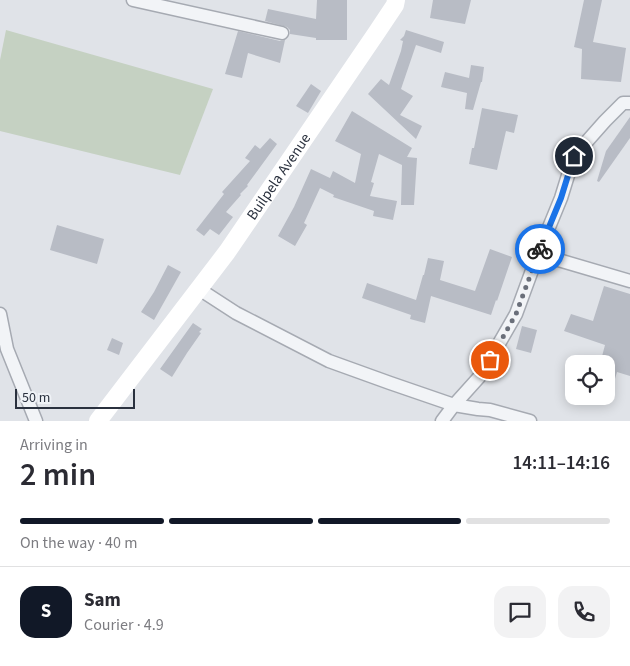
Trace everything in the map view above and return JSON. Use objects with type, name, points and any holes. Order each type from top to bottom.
[{"type":"street","points":[[132,0],[282,32]]},
{"type":"street","name":"Builpela Avenue","points":[[98,421],[227,252],[377,32],[396,0]]},
{"type":"street","points":[[442,421],[481,375],[516,314],[561,198],[574,156],[623,103],[630,103]]},
{"type":"street","points":[[538,254],[630,280]]},
{"type":"street","points":[[199,289],[236,313],[329,361],[454,405],[490,410],[530,421]]},
{"type":"street","points":[[0,314],[7,349],[36,421]]},
{"type":"green space","points":[[6,30],[213,89],[180,175],[0,131],[0,60]]},
{"type":"building","points":[[317,0],[347,0],[347,40],[316,40],[316,38],[290,34],[290,30],[287,27],[265,21],[268,9],[316,19]]},
{"type":"building","points":[[433,0],[471,0],[465,24],[430,18]]},
{"type":"building","points":[[584,0],[602,0],[593,42],[626,48],[621,82],[581,79],[582,49],[574,47]]},
{"type":"building","points":[[406,30],[444,42],[441,53],[416,45],[401,89],[413,96],[400,115],[422,126],[416,139],[368,94],[381,79],[389,85],[401,51],[403,41],[400,40]]},
{"type":"building","points":[[238,31],[280,41],[285,40],[280,63],[248,53],[242,78],[225,74]]},
{"type":"building","points":[[471,65],[484,67],[482,82],[473,110],[465,109],[467,93],[441,87],[445,72],[469,78]]},
{"type":"building","points":[[311,84],[321,91],[308,113],[296,106]]},
{"type":"building","points":[[482,108],[518,115],[514,133],[506,131],[497,170],[469,164]]},
{"type":"building","points":[[352,111],[412,148],[407,157],[417,158],[414,205],[401,205],[402,165],[379,154],[371,182],[374,183],[370,196],[397,201],[393,220],[373,216],[374,211],[333,197],[334,195],[320,188],[304,223],[307,225],[295,246],[278,236],[294,207],[311,169],[330,178],[333,171],[355,183],[361,154],[335,141]]},
{"type":"building","points":[[630,117],[630,138],[599,182],[597,181],[606,151]]},
{"type":"building","points":[[270,138],[277,144],[248,186],[226,212],[233,217],[219,235],[210,229],[204,236],[196,230],[224,194],[222,192],[250,161],[245,158],[255,145],[260,149]]},
{"type":"building","points":[[57,225],[104,239],[97,264],[50,250]]},
{"type":"building","points":[[490,249],[512,257],[491,315],[431,296],[425,323],[410,319],[411,315],[362,298],[367,283],[416,300],[428,258],[444,261],[440,280],[475,291]]},
{"type":"building","points":[[168,265],[181,272],[154,320],[141,312]]},
{"type":"building","points":[[604,286],[630,294],[630,376],[617,372],[615,379],[615,355],[602,355],[605,345],[564,331],[571,314],[593,321]]},
{"type":"building","points":[[193,323],[202,329],[199,332],[201,333],[172,377],[160,369]]},
{"type":"building","points":[[522,326],[537,330],[531,353],[516,349]]},
{"type":"building","points":[[112,338],[123,343],[119,355],[107,350]]},
{"type":"way so far","points":[[490,360],[516,314],[540,249]]},
{"type":"route","points":[[540,249],[561,198],[574,156]]}]
